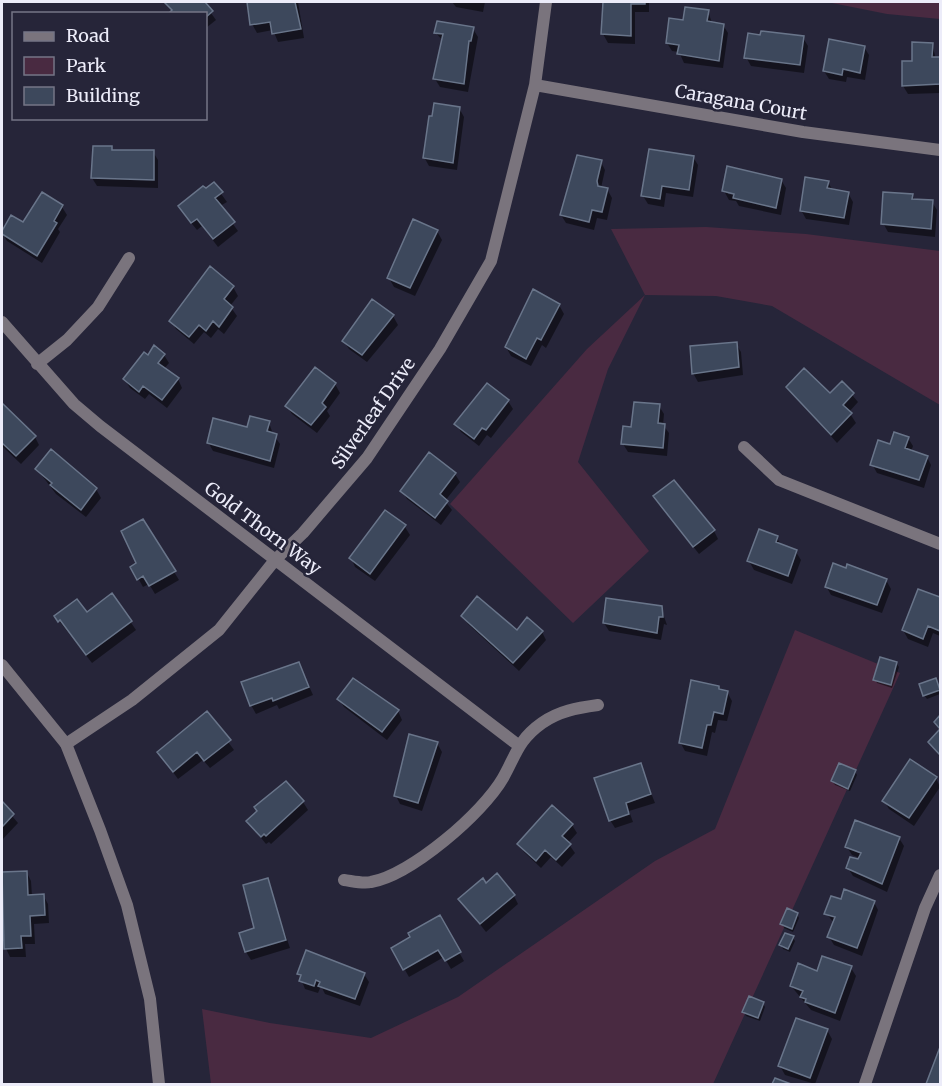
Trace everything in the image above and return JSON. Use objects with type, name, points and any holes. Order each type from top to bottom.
[{"type":"street","name":"Silverleaf Drive","points":[[66,744],[132,700],[219,630],[275,560],[303,533],[367,458],[440,349],[491,261],[535,85],[546,2]]},
{"type":"street","name":"Caragana Court","points":[[535,85],[803,132],[940,150]]},
{"type":"street","points":[[37,364],[67,340],[98,307],[129,258]]},
{"type":"street","name":"Gold Thorn Way","points":[[2,322],[74,404],[100,426],[518,745]]},
{"type":"street","points":[[744,447],[779,480],[940,544]]},
{"type":"street","points":[[2,665],[66,744],[127,905],[150,999],[159,1084]]},
{"type":"street","points":[[344,880],[370,882],[404,870],[460,827],[502,780],[518,745],[542,723],[566,710],[598,705]]},
{"type":"street","points":[[866,1084],[925,908],[940,875]]},
{"type":"green space","points":[[827,2],[940,2],[940,19],[887,14]]},
{"type":"green space","points":[[706,227],[806,234],[940,251],[940,405],[772,306],[716,296],[645,295],[611,229]]},
{"type":"green space","points":[[645,295],[608,369],[578,462],[649,551],[573,623],[450,504],[587,349]]},
{"type":"green space","points":[[795,630],[900,673],[713,1084],[211,1084],[202,1009],[270,1023],[371,1038],[458,997],[655,861],[715,829]]},
{"type":"building","points":[[164,2],[205,2],[213,11],[207,16],[207,12],[170,12],[172,10]]},
{"type":"building","points":[[247,2],[295,2],[301,29],[272,34],[270,22],[250,25]]},
{"type":"building","points":[[603,2],[645,2],[645,4],[631,4],[631,36],[601,34]]},
{"type":"building","points":[[685,7],[709,10],[707,21],[724,24],[719,61],[677,54],[679,45],[666,43],[669,18],[683,20]]},
{"type":"building","points":[[437,21],[474,27],[471,41],[469,41],[464,84],[433,79],[443,34],[434,33]]},
{"type":"building","points":[[761,31],[804,36],[800,65],[744,58],[748,33],[760,35]]},
{"type":"building","points":[[829,39],[865,46],[860,73],[843,69],[842,75],[823,71]]},
{"type":"building","points":[[912,42],[933,43],[932,57],[940,57],[940,84],[902,86],[902,61],[912,61]]},
{"type":"building","points":[[434,103],[460,107],[453,163],[423,158],[429,116],[432,116]]},
{"type":"building","points":[[93,146],[112,146],[112,150],[154,150],[154,180],[91,178]]},
{"type":"building","points":[[649,149],[694,156],[689,190],[662,186],[660,199],[641,196]]},
{"type":"building","points":[[577,155],[602,160],[598,186],[608,188],[602,212],[592,210],[589,222],[560,215]]},
{"type":"building","points":[[727,166],[782,179],[776,208],[733,198],[734,194],[722,191]]},
{"type":"building","points":[[805,177],[829,181],[827,188],[849,192],[844,218],[800,211]]},
{"type":"building","points":[[214,182],[223,192],[215,198],[235,222],[213,239],[197,219],[191,223],[178,206],[203,186],[206,188]]},
{"type":"building","points":[[42,192],[63,205],[54,221],[57,223],[37,256],[2,234],[2,231],[11,215],[23,222]]},
{"type":"building","points":[[883,192],[913,194],[912,199],[933,200],[931,229],[881,224]]},
{"type":"building","points":[[413,219],[438,230],[410,288],[387,278]]},
{"type":"building","points":[[210,266],[234,286],[224,299],[233,307],[219,327],[213,321],[206,331],[199,325],[189,337],[169,321]]},
{"type":"building","points":[[533,289],[560,304],[541,340],[537,338],[526,359],[505,347]]},
{"type":"building","points":[[372,299],[394,315],[362,355],[342,341]]},
{"type":"building","points":[[737,342],[739,367],[692,374],[690,346]]},
{"type":"building","points":[[154,345],[165,354],[158,363],[179,378],[162,400],[143,386],[139,392],[123,379],[144,352],[148,355]]},
{"type":"building","points":[[315,367],[336,383],[322,403],[326,407],[311,425],[285,406]]},
{"type":"building","points":[[804,368],[830,393],[842,381],[854,393],[843,405],[852,413],[831,435],[786,387]]},
{"type":"building","points":[[487,383],[509,400],[486,430],[482,428],[474,439],[454,424]]},
{"type":"building","points":[[634,402],[660,404],[658,423],[665,424],[663,448],[621,444],[623,426],[631,427]]},
{"type":"building","points":[[2,403],[36,436],[16,456],[2,443]]},
{"type":"building","points":[[250,416],[270,421],[267,431],[277,434],[270,461],[207,443],[213,418],[247,427]]},
{"type":"building","points":[[894,432],[909,437],[905,448],[928,456],[919,480],[870,465],[878,440],[890,444]]},
{"type":"building","points":[[51,449],[97,488],[81,510],[50,485],[52,483],[35,469]]},
{"type":"building","points":[[429,452],[456,473],[440,494],[448,501],[435,518],[400,491]]},
{"type":"building","points":[[674,480],[715,530],[693,547],[653,496]]},
{"type":"building","points":[[385,510],[406,525],[370,574],[349,558]]},
{"type":"building","points":[[143,519],[176,571],[149,586],[143,576],[137,580],[130,567],[136,563],[121,531]]},
{"type":"building","points":[[759,529],[778,536],[776,542],[797,550],[788,576],[747,561]]},
{"type":"building","points":[[833,563],[846,568],[847,564],[887,579],[877,605],[825,587]]},
{"type":"building","points":[[918,589],[940,597],[940,631],[928,626],[923,639],[902,630]]},
{"type":"building","points":[[112,593],[132,621],[86,655],[60,620],[58,622],[54,616],[77,599],[87,612]]},
{"type":"building","points":[[477,596],[517,630],[527,617],[543,631],[513,663],[461,616]]},
{"type":"building","points":[[606,598],[662,606],[663,617],[659,617],[657,633],[603,623]]},
{"type":"building","points":[[880,657],[897,662],[891,685],[873,680]]},
{"type":"building","points":[[299,662],[309,687],[273,701],[272,698],[250,706],[241,682]]},
{"type":"building","points":[[353,678],[399,710],[382,732],[337,699]]},
{"type":"building","points":[[936,678],[940,690],[923,696],[919,684]]},
{"type":"building","points":[[691,680],[719,686],[719,689],[728,691],[723,714],[714,712],[711,725],[707,725],[702,748],[679,743]]},
{"type":"building","points":[[207,711],[231,740],[204,761],[197,752],[173,772],[157,752]]},
{"type":"building","points":[[940,715],[940,729],[934,722]]},
{"type":"building","points":[[940,729],[940,755],[928,742]]},
{"type":"building","points":[[409,734],[438,742],[418,803],[394,796]]},
{"type":"building","points":[[910,759],[937,777],[909,818],[882,801]]},
{"type":"building","points":[[641,763],[651,794],[626,803],[629,814],[609,821],[594,778]]},
{"type":"building","points":[[839,763],[856,770],[848,789],[831,781]]},
{"type":"building","points":[[286,781],[304,801],[266,836],[264,834],[261,837],[246,821],[257,811],[254,807]]},
{"type":"building","points":[[2,801],[14,814],[2,827]]},
{"type":"building","points":[[552,805],[573,824],[562,836],[571,844],[556,860],[545,850],[536,861],[517,844]]},
{"type":"building","points":[[855,820],[900,837],[882,884],[846,868],[850,857],[858,859],[861,853],[845,847]]},
{"type":"building","points":[[27,871],[28,895],[44,894],[45,915],[30,916],[31,936],[21,936],[22,948],[4,949],[2,872]]},
{"type":"building","points":[[497,873],[515,895],[480,924],[458,899],[483,878],[486,883]]},
{"type":"building","points":[[268,878],[286,940],[245,952],[239,933],[254,928],[243,885]]},
{"type":"building","points":[[844,889],[875,901],[857,948],[827,937],[835,917],[824,914],[831,896],[841,899]]},
{"type":"building","points":[[787,908],[798,913],[792,929],[780,924]]},
{"type":"building","points":[[440,915],[461,952],[445,961],[438,950],[403,970],[391,948],[410,937],[408,933]]},
{"type":"building","points":[[785,933],[794,936],[788,949],[779,945]]},
{"type":"building","points":[[306,950],[365,973],[355,999],[318,986],[320,982],[316,980],[314,986],[299,981],[301,975],[297,974]]},
{"type":"building","points":[[822,956],[852,966],[835,1013],[805,1002],[806,999],[800,997],[803,991],[790,986],[798,963],[817,971]]},
{"type":"building","points":[[749,996],[764,1002],[758,1018],[742,1012]]},
{"type":"building","points":[[796,1018],[828,1029],[810,1078],[778,1066]]},
{"type":"building","points":[[940,1047],[940,1084],[926,1084]]},
{"type":"building","points":[[775,1078],[791,1084],[772,1084]]}]
